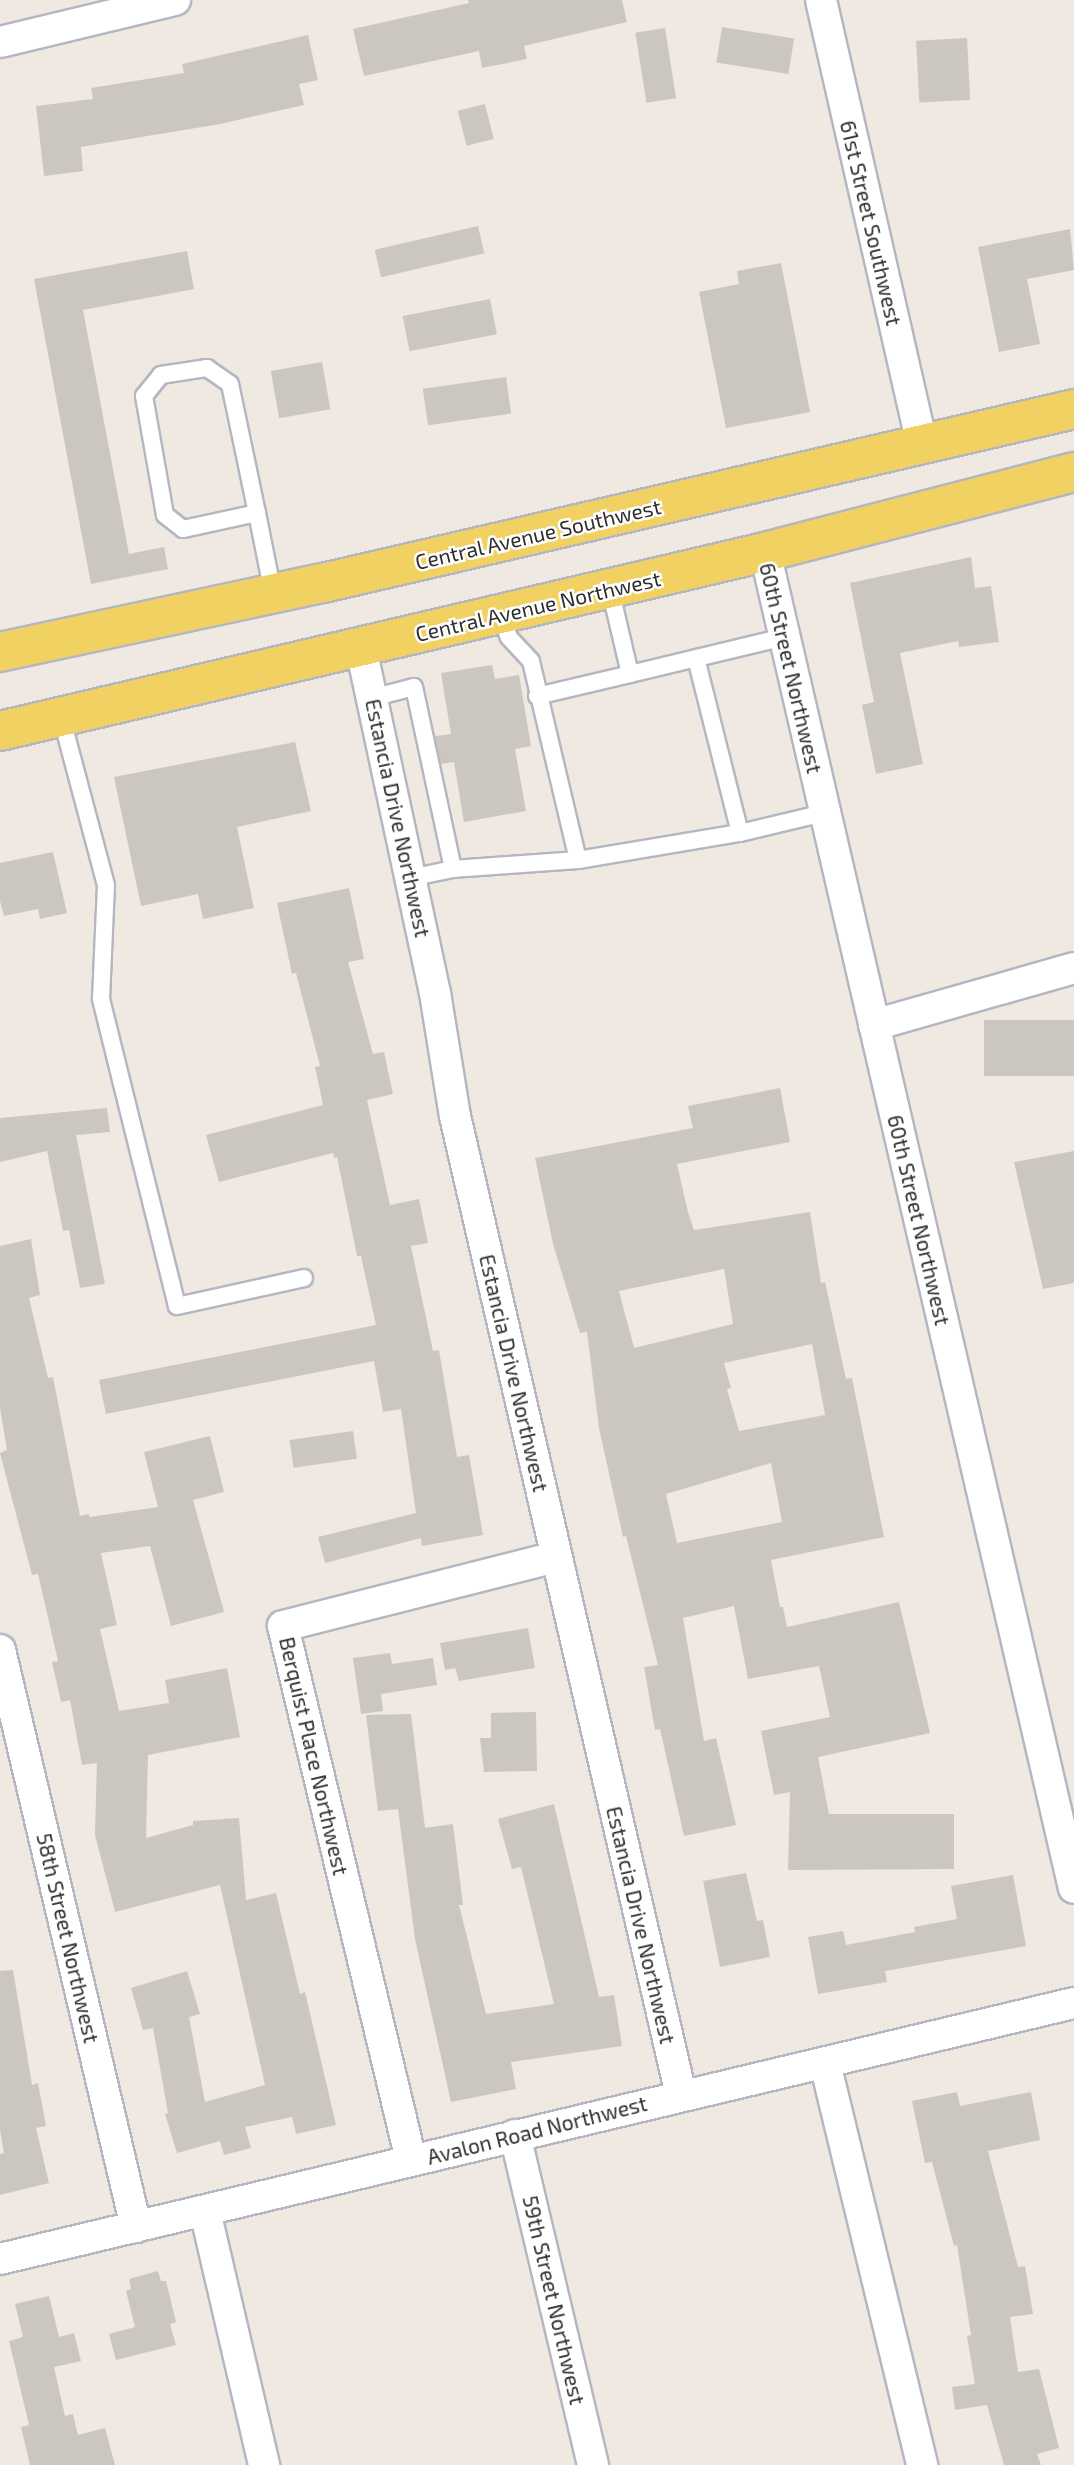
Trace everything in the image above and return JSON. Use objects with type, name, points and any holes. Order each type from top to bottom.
[{"type":"main road","name":"Central Avenue Southwest","points":[[0,652],[273,593],[1074,409]]},
{"type":"main road","name":"Central Avenue Northwest","points":[[0,731],[765,552],[1074,472]]},
{"type":"street","points":[[0,42],[175,0]]},
{"type":"street","name":"61st Street Southwest","points":[[821,0],[922,446]]},
{"type":"street","name":"60th Street Northwest","points":[[765,552],[1074,1888]]},
{"type":"street","name":"Estancia Drive Northwest","points":[[361,648],[435,993],[455,1115],[681,2095]]},
{"type":"street","points":[[874,1025],[1074,968]]},
{"type":"street","name":"Berquist Place Northwest","points":[[411,2160],[283,1626],[556,1557]]},
{"type":"street","name":"58th Street Northwest","points":[[0,1650],[136,2227]]},
{"type":"street","name":"Avalon Road Northwest","points":[[0,2259],[1074,2003]]},
{"type":"street","points":[[825,2063],[922,2465]]},
{"type":"street","name":"59th Street Northwest","points":[[516,2135],[593,2465]]},
{"type":"street","points":[[205,2210],[264,2465]]},
{"type":"lane","points":[[257,513],[183,528],[165,515],[144,396],[161,374],[206,368],[230,384],[257,513],[273,593]]},
{"type":"lane","points":[[610,589],[631,674]]},
{"type":"lane","points":[[499,615],[509,636],[531,661],[537,696],[578,860]]},
{"type":"lane","points":[[537,696],[785,637]]},
{"type":"lane","points":[[696,658],[740,833]]},
{"type":"lane","points":[[372,698],[414,687],[453,869]]},
{"type":"lane","points":[[61,716],[106,885],[101,999],[177,1306],[304,1278]]},
{"type":"lane","points":[[410,878],[453,869],[578,860],[740,833],[824,813]]},
{"type":"building","points":[[468,0],[622,0],[627,22],[524,46],[527,59],[482,68],[479,51],[364,76],[353,29],[469,3]]},
{"type":"building","points":[[722,27],[794,38],[788,74],[716,63]]},
{"type":"building","points":[[665,28],[676,98],[646,103],[635,33]]},
{"type":"building","points":[[308,35],[318,80],[299,84],[304,105],[220,124],[81,147],[83,171],[44,176],[36,106],[93,99],[91,88],[184,73],[182,64]]},
{"type":"building","points":[[967,38],[970,100],[919,103],[916,41]]},
{"type":"building","points":[[485,104],[494,139],[467,146],[458,111]]},
{"type":"building","points":[[478,226],[484,253],[381,277],[375,250]]},
{"type":"building","points":[[1070,229],[1074,270],[1027,279],[1040,344],[999,352],[978,247]]},
{"type":"building","points":[[187,251],[194,289],[83,310],[129,554],[164,547],[168,569],[91,584],[34,279]]},
{"type":"building","points":[[781,263],[810,412],[726,428],[699,292],[739,284],[737,271]]},
{"type":"building","points":[[490,299],[497,334],[410,351],[403,316]]},
{"type":"building","points":[[322,362],[330,409],[279,418],[271,371]]},
{"type":"building","points":[[506,377],[511,414],[428,425],[423,389]]},
{"type":"building","points":[[971,557],[975,588],[991,586],[999,642],[959,647],[958,641],[900,653],[923,764],[876,774],[862,705],[874,702],[850,583]]},
{"type":"building","points":[[492,665],[495,679],[519,675],[531,746],[515,749],[526,811],[464,822],[454,762],[441,764],[435,736],[451,734],[441,673]]},
{"type":"building","points":[[295,742],[311,811],[237,827],[254,908],[203,919],[198,894],[141,906],[114,777]]},
{"type":"building","points":[[53,852],[67,913],[40,919],[38,909],[4,916],[0,901],[0,863]]},
{"type":"building","points":[[349,888],[364,959],[348,962],[373,1054],[384,1052],[393,1094],[367,1100],[390,1205],[419,1199],[428,1243],[411,1246],[433,1351],[439,1350],[457,1457],[469,1455],[483,1535],[422,1546],[421,1538],[325,1563],[318,1537],[416,1513],[401,1409],[383,1412],[374,1361],[106,1414],[99,1380],[376,1325],[361,1256],[357,1256],[337,1157],[334,1158],[333,1153],[219,1182],[206,1135],[323,1105],[315,1067],[320,1066],[296,973],[292,974],[277,903]]},
{"type":"building","points":[[984,1020],[1074,1020],[1074,1076],[984,1076]]},
{"type":"building","points":[[780,1088],[790,1142],[677,1164],[688,1212],[694,1230],[810,1212],[821,1283],[825,1282],[846,1379],[852,1378],[884,1537],[771,1560],[780,1607],[783,1607],[787,1627],[899,1602],[930,1733],[818,1757],[829,1814],[954,1814],[954,1869],[788,1870],[790,1792],[774,1795],[761,1731],[830,1717],[819,1666],[748,1679],[734,1606],[683,1618],[704,1741],[716,1738],[736,1825],[684,1836],[660,1729],[655,1730],[644,1667],[658,1665],[626,1536],[623,1537],[599,1428],[587,1332],[580,1333],[553,1244],[535,1158],[693,1128],[688,1106]],"holes":[[[724,1269],[733,1324],[634,1348],[619,1291]],[[812,1344],[825,1415],[739,1431],[727,1389],[731,1388],[724,1363]],[[771,1463],[782,1522],[677,1543],[666,1494]]]},
{"type":"building","points":[[107,1108],[110,1132],[76,1135],[105,1284],[80,1288],[69,1230],[63,1231],[47,1151],[0,1162],[0,1118]]},
{"type":"building","points":[[1074,1151],[1074,1283],[1043,1289],[1014,1162]]},
{"type":"building","points":[[31,1239],[40,1295],[29,1298],[48,1378],[53,1377],[80,1516],[89,1514],[90,1517],[158,1507],[144,1452],[210,1436],[224,1492],[193,1500],[224,1612],[171,1626],[150,1546],[101,1553],[117,1625],[100,1629],[119,1711],[169,1703],[165,1680],[227,1668],[240,1737],[148,1755],[146,1838],[193,1825],[193,1821],[239,1818],[246,1900],[276,1893],[300,1994],[305,1992],[336,2125],[296,2134],[292,2117],[245,2127],[251,2148],[224,2155],[220,2141],[177,2153],[165,2114],[168,2113],[153,2028],[143,2030],[131,1988],[187,1971],[200,2014],[189,2017],[205,2102],[265,2085],[220,1885],[115,1912],[95,1835],[97,1763],[82,1765],[70,1700],[61,1702],[52,1662],[58,1661],[38,1574],[32,1575],[0,1453],[7,1450],[0,1408],[0,1246]]},
{"type":"building","points":[[353,1431],[357,1459],[294,1468],[290,1440]]},
{"type":"building","points":[[528,1628],[535,1668],[459,1681],[455,1668],[445,1670],[440,1643]]},
{"type":"building","points":[[390,1653],[392,1664],[433,1658],[437,1685],[381,1694],[383,1711],[361,1714],[353,1658]]},
{"type":"building","points":[[536,1712],[537,1771],[484,1772],[480,1738],[491,1738],[491,1713]]},
{"type":"building","points":[[411,1714],[425,1828],[453,1824],[463,1905],[459,1905],[486,2014],[554,2004],[521,1867],[512,1869],[498,1819],[554,1804],[599,1997],[614,1995],[622,2046],[511,2062],[516,2089],[451,2102],[415,1939],[398,1809],[378,1811],[366,1715]]},
{"type":"building","points":[[746,1873],[757,1921],[763,1920],[770,1957],[720,1967],[703,1881]]},
{"type":"building","points":[[1013,1875],[1026,1946],[885,1971],[887,1982],[818,1994],[808,1937],[843,1931],[846,1945],[915,1932],[914,1927],[957,1919],[951,1886]]},
{"type":"building","points":[[13,1970],[32,2085],[38,2083],[46,2126],[36,2128],[49,2183],[0,2195],[0,2154],[4,2153],[0,2130],[0,1971]]},
{"type":"building","points":[[957,2092],[960,2106],[1031,2092],[1040,2140],[988,2151],[1018,2267],[1025,2266],[1033,2314],[1010,2317],[1018,2372],[1039,2369],[1059,2448],[1037,2454],[1041,2465],[1004,2465],[987,2405],[955,2410],[952,2387],[975,2384],[967,2336],[971,2335],[957,2245],[954,2246],[932,2162],[925,2163],[912,2101]]},
{"type":"building","points":[[158,2271],[161,2281],[166,2281],[176,2322],[170,2324],[176,2345],[116,2360],[109,2334],[135,2327],[126,2291],[131,2289],[129,2279]]},
{"type":"building","points":[[49,2296],[59,2337],[74,2333],[81,2361],[54,2367],[65,2416],[73,2414],[78,2435],[105,2428],[115,2465],[30,2465],[21,2427],[29,2425],[9,2341],[23,2337],[15,2304]]}]
